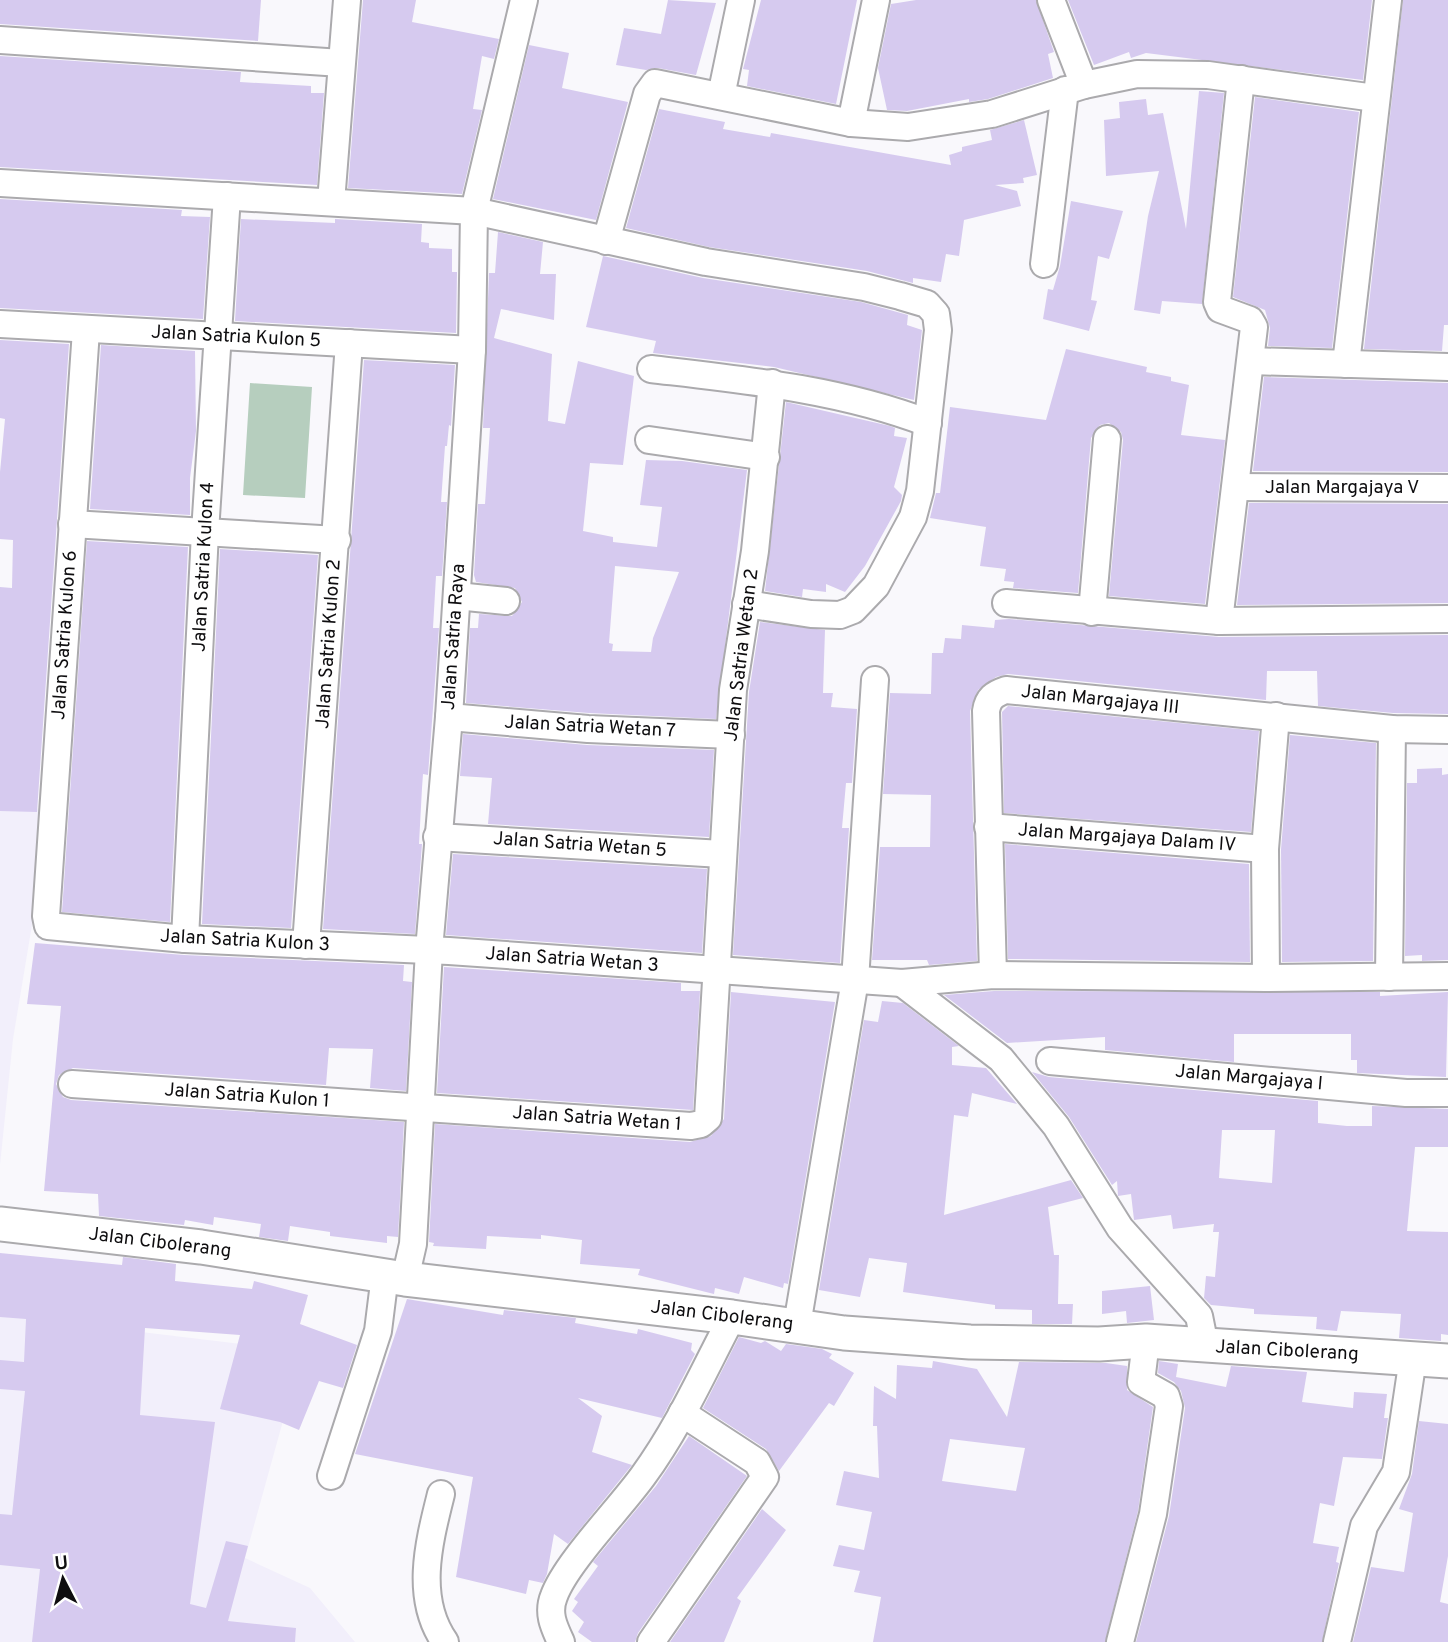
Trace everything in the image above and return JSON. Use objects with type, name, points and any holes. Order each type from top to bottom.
[{"type":"street","points":[[331,202],[347,0]]},
{"type":"street","name":"Jalan Satria Raya","points":[[331,1476],[395,1277],[413,1244],[429,950],[449,717],[472,351],[474,211],[524,0]]},
{"type":"street","points":[[721,96],[741,0]]},
{"type":"street","points":[[851,123],[876,0]]},
{"type":"street","points":[[1044,264],[1074,87],[1051,0]]},
{"type":"street","points":[[1346,364],[1388,0]]},
{"type":"street","points":[[0,40],[341,63]]},
{"type":"street","points":[[606,241],[649,88],[656,83],[851,123],[908,127],[962,121],[1022,106],[1074,87],[1137,74],[1208,75],[1376,98]]},
{"type":"street","points":[[1219,621],[1251,361],[1253,323],[1222,310],[1217,302],[1241,79]]},
{"type":"street","points":[[0,183],[474,211],[706,262],[864,287],[927,304],[936,314],[938,330],[920,491],[913,517],[876,586],[853,610],[840,615],[811,614],[746,604]]},
{"type":"street","name":"Jalan Satria Kulon 4","points":[[185,939],[205,531],[227,196]]},
{"type":"street","name":"Jalan Satria Kulon 5","points":[[0,324],[472,351]]},
{"type":"street","name":"Jalan Satria Kulon 6","points":[[61,929],[48,926],[46,916],[86,330]]},
{"type":"street","name":"Jalan Satria Kulon 2","points":[[306,945],[349,343]]},
{"type":"street","points":[[1251,361],[1448,367]]},
{"type":"street","points":[[651,369],[772,383],[898,412],[928,423]]},
{"type":"street","name":"Jalan Satria Wetan 2","points":[[715,970],[735,677],[766,457],[772,383]]},
{"type":"street","points":[[1092,612],[1107,439]]},
{"type":"street","points":[[649,440],[766,457]]},
{"type":"street","name":"Jalan Margajaya V","points":[[1236,487],[1448,488]]},
{"type":"street","points":[[72,524],[337,540]]},
{"type":"street","points":[[457,596],[506,601]]},
{"type":"street","points":[[1006,603],[1219,621],[1448,619]]},
{"type":"street","points":[[797,1325],[855,980],[875,680]]},
{"type":"street","name":"Jalan Margajaya III","points":[[993,975],[986,711],[989,699],[996,693],[1006,690],[1392,729],[1448,730]]},
{"type":"street","points":[[1266,978],[1265,849],[1276,716]]},
{"type":"street","name":"Jalan Satria Wetan 7","points":[[449,717],[588,729],[731,735]]},
{"type":"street","points":[[1389,977],[1392,729]]},
{"type":"street","name":"Jalan Margajaya Dalam IV","points":[[988,827],[1265,849]]},
{"type":"street","name":"Jalan Satria Wetan 5","points":[[438,837],[722,855]]},
{"type":"street","name":"Jalan Satria Kulon 3","points":[[61,929],[185,939],[429,950]]},
{"type":"street","name":"Jalan Satria Wetan 3","points":[[429,950],[902,983],[993,975],[1266,978],[1448,976]]},
{"type":"street","name":"Jalan Satria Wetan 1","points":[[421,1108],[691,1126],[702,1124],[708,1118],[709,1110],[715,970]]},
{"type":"street","points":[[902,983],[1001,1059],[1056,1126],[1120,1228],[1199,1316],[1205,1346]]},
{"type":"street","name":"Jalan Margajaya I","points":[[1050,1061],[1406,1093],[1448,1093]]},
{"type":"street","name":"Jalan Satria Kulon 1","points":[[72,1084],[421,1108]]},
{"type":"street","name":"Jalan Cibolerang","points":[[0,1224],[201,1247],[395,1277],[883,1337],[970,1342],[1146,1342],[1448,1361]]},
{"type":"street","points":[[560,1642],[551,1620],[551,1606],[559,1584],[645,1474],[682,1413],[732,1317]]},
{"type":"street","points":[[1119,1642],[1153,1514],[1169,1406],[1166,1396],[1141,1382],[1146,1342]]},
{"type":"street","points":[[1337,1642],[1364,1526],[1396,1472],[1413,1357]]},
{"type":"street","points":[[651,1642],[765,1476],[757,1462],[682,1413]]},
{"type":"street","points":[[441,1494],[429,1542],[427,1581],[430,1611],[445,1642]]},
{"type":"shaded area","points":[[0,804],[40,810],[32,925],[13,1039],[0,1165]]},
{"type":"shaded area","points":[[0,1315],[241,1344],[286,1410],[245,1558],[310,1588],[355,1642],[0,1642]]},
{"type":"green space","points":[[250,383],[312,387],[305,498],[243,495]]},
{"type":"building","points":[[0,0],[261,0],[258,41],[0,24]]},
{"type":"building","points":[[363,0],[416,0],[412,22],[499,39],[494,59],[482,56],[473,109],[482,110],[462,194],[348,188]]},
{"type":"building","points":[[668,0],[716,3],[696,75],[658,68],[646,70],[616,65],[624,28],[661,34]]},
{"type":"building","points":[[761,0],[857,0],[836,104],[747,86],[749,70],[743,69]]},
{"type":"building","points":[[916,0],[1036,0],[1054,52],[1048,54],[1053,78],[988,99],[969,102],[969,99],[907,111],[887,110],[878,68],[891,4]]},
{"type":"building","points":[[1068,0],[1372,0],[1363,80],[1146,53],[1131,58],[1129,52],[1094,65]]},
{"type":"building","points":[[1403,0],[1448,0],[1448,325],[1444,325],[1442,351],[1364,349]]},
{"type":"building","points":[[529,45],[569,53],[562,88],[628,102],[596,220],[493,199]]},
{"type":"building","points":[[0,56],[241,72],[240,82],[311,86],[311,93],[324,93],[317,185],[0,167]]},
{"type":"building","points":[[1199,91],[1224,93],[1202,304],[1162,301],[1160,314],[1134,310],[1148,216],[1159,171],[1106,176],[1104,120],[1120,118],[1119,102],[1146,99],[1148,115],[1163,113],[1186,229]]},
{"type":"building","points":[[1255,97],[1359,112],[1332,348],[1268,346],[1270,328],[1265,310],[1233,297]]},
{"type":"building","points":[[659,109],[725,122],[723,129],[770,137],[771,133],[951,165],[949,155],[962,151],[962,147],[992,140],[990,130],[1024,120],[1037,175],[1023,178],[1024,183],[995,185],[1017,191],[1021,206],[964,220],[959,256],[946,254],[941,282],[913,278],[913,283],[867,271],[709,247],[626,228]]},
{"type":"building","points":[[0,199],[182,210],[181,216],[210,217],[203,319],[0,308]]},
{"type":"building","points":[[1071,201],[1123,211],[1109,259],[1098,256],[1091,300],[1097,301],[1089,331],[1043,319],[1048,289],[1053,290],[1060,266]]},
{"type":"building","points":[[241,219],[335,223],[335,219],[422,224],[421,242],[429,243],[429,248],[452,249],[452,272],[457,272],[456,333],[235,321]]},
{"type":"building","points":[[498,232],[543,242],[540,274],[556,274],[554,320],[501,309],[494,338],[552,354],[548,421],[565,424],[578,361],[634,376],[623,465],[590,463],[583,531],[613,537],[613,542],[657,547],[662,507],[640,505],[646,460],[682,461],[747,470],[716,719],[589,713],[466,703],[470,628],[478,628],[479,614],[512,616],[522,602],[515,588],[476,582],[474,575],[478,504],[485,504],[490,428],[483,428],[489,273],[495,273]],"holes":[[[615,566],[679,572],[653,638],[651,652],[612,651],[613,644],[609,643]]]},
{"type":"building","points":[[603,256],[703,278],[861,302],[908,315],[907,325],[922,330],[914,400],[774,367],[653,353],[656,341],[586,327]]},
{"type":"building","points":[[0,340],[69,344],[37,812],[0,811],[0,587],[12,588],[13,540],[0,539],[0,472],[5,419],[0,418]]},
{"type":"building","points":[[101,345],[195,351],[196,431],[190,478],[190,515],[90,509]]},
{"type":"building","points":[[1066,349],[1147,367],[1146,372],[1171,377],[1171,381],[1189,385],[1181,435],[1225,440],[1205,604],[1109,596],[1123,440],[1121,432],[1109,423],[1100,425],[1091,438],[1078,593],[1013,588],[1014,582],[1004,581],[1006,569],[980,566],[986,527],[930,518],[936,493],[940,493],[950,407],[1046,420]]},
{"type":"building","points":[[364,360],[455,365],[451,426],[449,425],[445,446],[441,502],[447,502],[442,576],[436,576],[433,628],[439,628],[428,775],[423,774],[419,844],[422,844],[415,934],[323,929]]},
{"type":"building","points":[[1264,377],[1448,383],[1448,472],[1253,471]]},
{"type":"building","points":[[786,402],[890,426],[895,428],[894,436],[907,438],[894,487],[902,495],[901,501],[865,566],[845,592],[826,584],[826,592],[803,589],[802,597],[765,591]]},
{"type":"building","points":[[1249,503],[1448,504],[1448,603],[1237,605]]},
{"type":"building","points":[[87,541],[188,547],[170,922],[62,912]]},
{"type":"building","points":[[220,549],[318,555],[291,928],[202,924]]},
{"type":"building","points":[[995,620],[1219,637],[1448,635],[1448,714],[1393,713],[1318,706],[1317,671],[1267,671],[1266,700],[1008,674],[996,677],[978,690],[970,711],[977,961],[929,965],[927,960],[872,960],[880,847],[930,847],[931,795],[883,794],[890,693],[931,694],[932,653],[943,653],[945,638],[961,639],[962,625],[994,628]]},
{"type":"building","points":[[760,622],[825,630],[823,693],[833,693],[831,707],[857,709],[852,783],[846,783],[842,828],[849,828],[840,963],[733,955],[749,692]]},
{"type":"building","points":[[1008,706],[1259,731],[1251,832],[1004,813],[1002,712]]},
{"type":"building","points":[[463,734],[587,745],[714,750],[709,837],[488,824],[492,778],[460,776]]},
{"type":"building","points":[[1290,735],[1376,743],[1373,961],[1282,962],[1281,850]]},
{"type":"building","points":[[1442,768],[1442,775],[1448,774],[1448,960],[1422,961],[1422,955],[1405,956],[1407,783],[1417,783],[1417,769]]},
{"type":"building","points":[[1005,844],[1249,864],[1250,962],[1008,959]]},
{"type":"building","points":[[453,854],[707,869],[702,953],[446,935]]},
{"type":"building","points":[[35,943],[184,955],[404,965],[403,981],[412,982],[406,1091],[370,1088],[373,1049],[329,1048],[326,1085],[73,1068],[59,1075],[56,1084],[63,1097],[71,1100],[404,1122],[398,1237],[387,1236],[387,1243],[330,1236],[330,1232],[290,1226],[288,1241],[259,1237],[261,1224],[214,1217],[213,1225],[185,1220],[184,1225],[99,1216],[98,1194],[44,1191],[61,1006],[27,1004]]},
{"type":"building","points":[[444,967],[681,983],[681,991],[700,991],[693,1110],[437,1093]]},
{"type":"building","points":[[994,991],[1380,992],[1380,996],[1448,992],[1446,1077],[1357,1073],[1357,1060],[1351,1060],[1351,1034],[1234,1034],[1234,1062],[1105,1050],[1105,1037],[1007,1043],[944,995]]},
{"type":"building","points":[[731,992],[835,1002],[788,1284],[784,1283],[783,1288],[744,1277],[739,1294],[715,1288],[714,1294],[638,1275],[640,1269],[580,1264],[582,1240],[541,1235],[541,1239],[487,1236],[486,1249],[433,1246],[434,1243],[429,1242],[435,1124],[690,1142],[711,1136],[724,1119]]},
{"type":"building","points":[[882,1001],[903,1003],[959,1046],[952,1047],[952,1065],[986,1068],[1017,1104],[972,1093],[968,1117],[954,1115],[944,1215],[1071,1180],[1083,1198],[1048,1207],[1054,1255],[1059,1255],[1058,1304],[1073,1304],[1072,1324],[1032,1324],[1032,1310],[995,1309],[995,1305],[903,1292],[907,1263],[869,1258],[860,1297],[819,1290],[864,1020],[878,1022]]},
{"type":"building","points":[[1032,1072],[1049,1077],[1318,1101],[1318,1123],[1347,1126],[1372,1126],[1372,1106],[1448,1109],[1448,1147],[1415,1147],[1407,1231],[1448,1232],[1448,1335],[1441,1334],[1441,1341],[1399,1338],[1401,1314],[1341,1311],[1337,1331],[1316,1329],[1317,1317],[1254,1314],[1254,1309],[1211,1305],[1204,1298],[1206,1276],[1215,1277],[1219,1232],[1213,1232],[1214,1224],[1173,1229],[1171,1215],[1134,1220],[1131,1194],[1118,1196],[1117,1181],[1112,1185],[1069,1117]],"holes":[[[1222,1130],[1275,1130],[1272,1183],[1219,1178]]]},
{"type":"building","points":[[0,1253],[122,1265],[123,1257],[176,1264],[175,1281],[252,1289],[254,1281],[308,1295],[300,1324],[357,1345],[343,1388],[319,1381],[299,1430],[280,1422],[220,1409],[240,1335],[145,1328],[140,1415],[215,1422],[190,1604],[206,1608],[226,1541],[248,1546],[228,1621],[296,1628],[295,1642],[32,1642],[40,1569],[0,1565],[0,1514],[12,1515],[25,1391],[0,1389],[0,1360],[24,1362],[26,1319],[0,1317]]},
{"type":"building","points":[[1150,1286],[1154,1320],[1127,1323],[1126,1311],[1102,1314],[1102,1291]]},
{"type":"building","points":[[407,1299],[503,1315],[504,1310],[576,1318],[575,1323],[637,1334],[638,1329],[692,1343],[691,1350],[695,1354],[662,1418],[578,1398],[602,1416],[592,1452],[632,1465],[568,1544],[554,1534],[543,1583],[529,1580],[526,1594],[456,1577],[473,1477],[355,1454]]},
{"type":"building","points":[[739,1337],[761,1343],[765,1341],[781,1351],[786,1344],[822,1349],[832,1354],[829,1358],[854,1373],[834,1406],[829,1403],[779,1471],[766,1449],[703,1408]]},
{"type":"building","points":[[933,1361],[977,1369],[1007,1417],[1019,1362],[1106,1363],[1127,1366],[1127,1390],[1153,1407],[1138,1511],[1105,1642],[873,1642],[881,1597],[854,1592],[860,1571],[833,1566],[839,1545],[864,1550],[872,1512],[836,1505],[844,1471],[879,1478],[877,1426],[873,1426],[874,1386],[896,1399],[897,1365],[932,1368]],"holes":[[[950,1439],[1025,1448],[1016,1491],[942,1481]]]},
{"type":"building","points":[[1159,1361],[1178,1364],[1176,1377],[1226,1387],[1231,1366],[1307,1372],[1302,1402],[1353,1408],[1354,1392],[1387,1394],[1384,1418],[1388,1418],[1382,1459],[1343,1457],[1334,1506],[1320,1503],[1313,1543],[1339,1547],[1336,1562],[1339,1563],[1322,1642],[1136,1642],[1169,1516],[1185,1408],[1181,1391],[1174,1382],[1158,1373]]},
{"type":"building","points":[[1419,1421],[1448,1424],[1448,1556],[1440,1602],[1448,1604],[1448,1642],[1353,1642],[1371,1567],[1404,1572],[1413,1513],[1399,1509],[1412,1474]]},
{"type":"building","points":[[689,1436],[747,1476],[638,1633],[635,1642],[592,1642],[578,1632],[584,1622],[572,1611],[578,1602],[574,1599],[598,1566],[593,1562],[656,1486]]},
{"type":"building","points":[[762,1509],[786,1530],[737,1598],[741,1601],[724,1642],[670,1642]]}]
